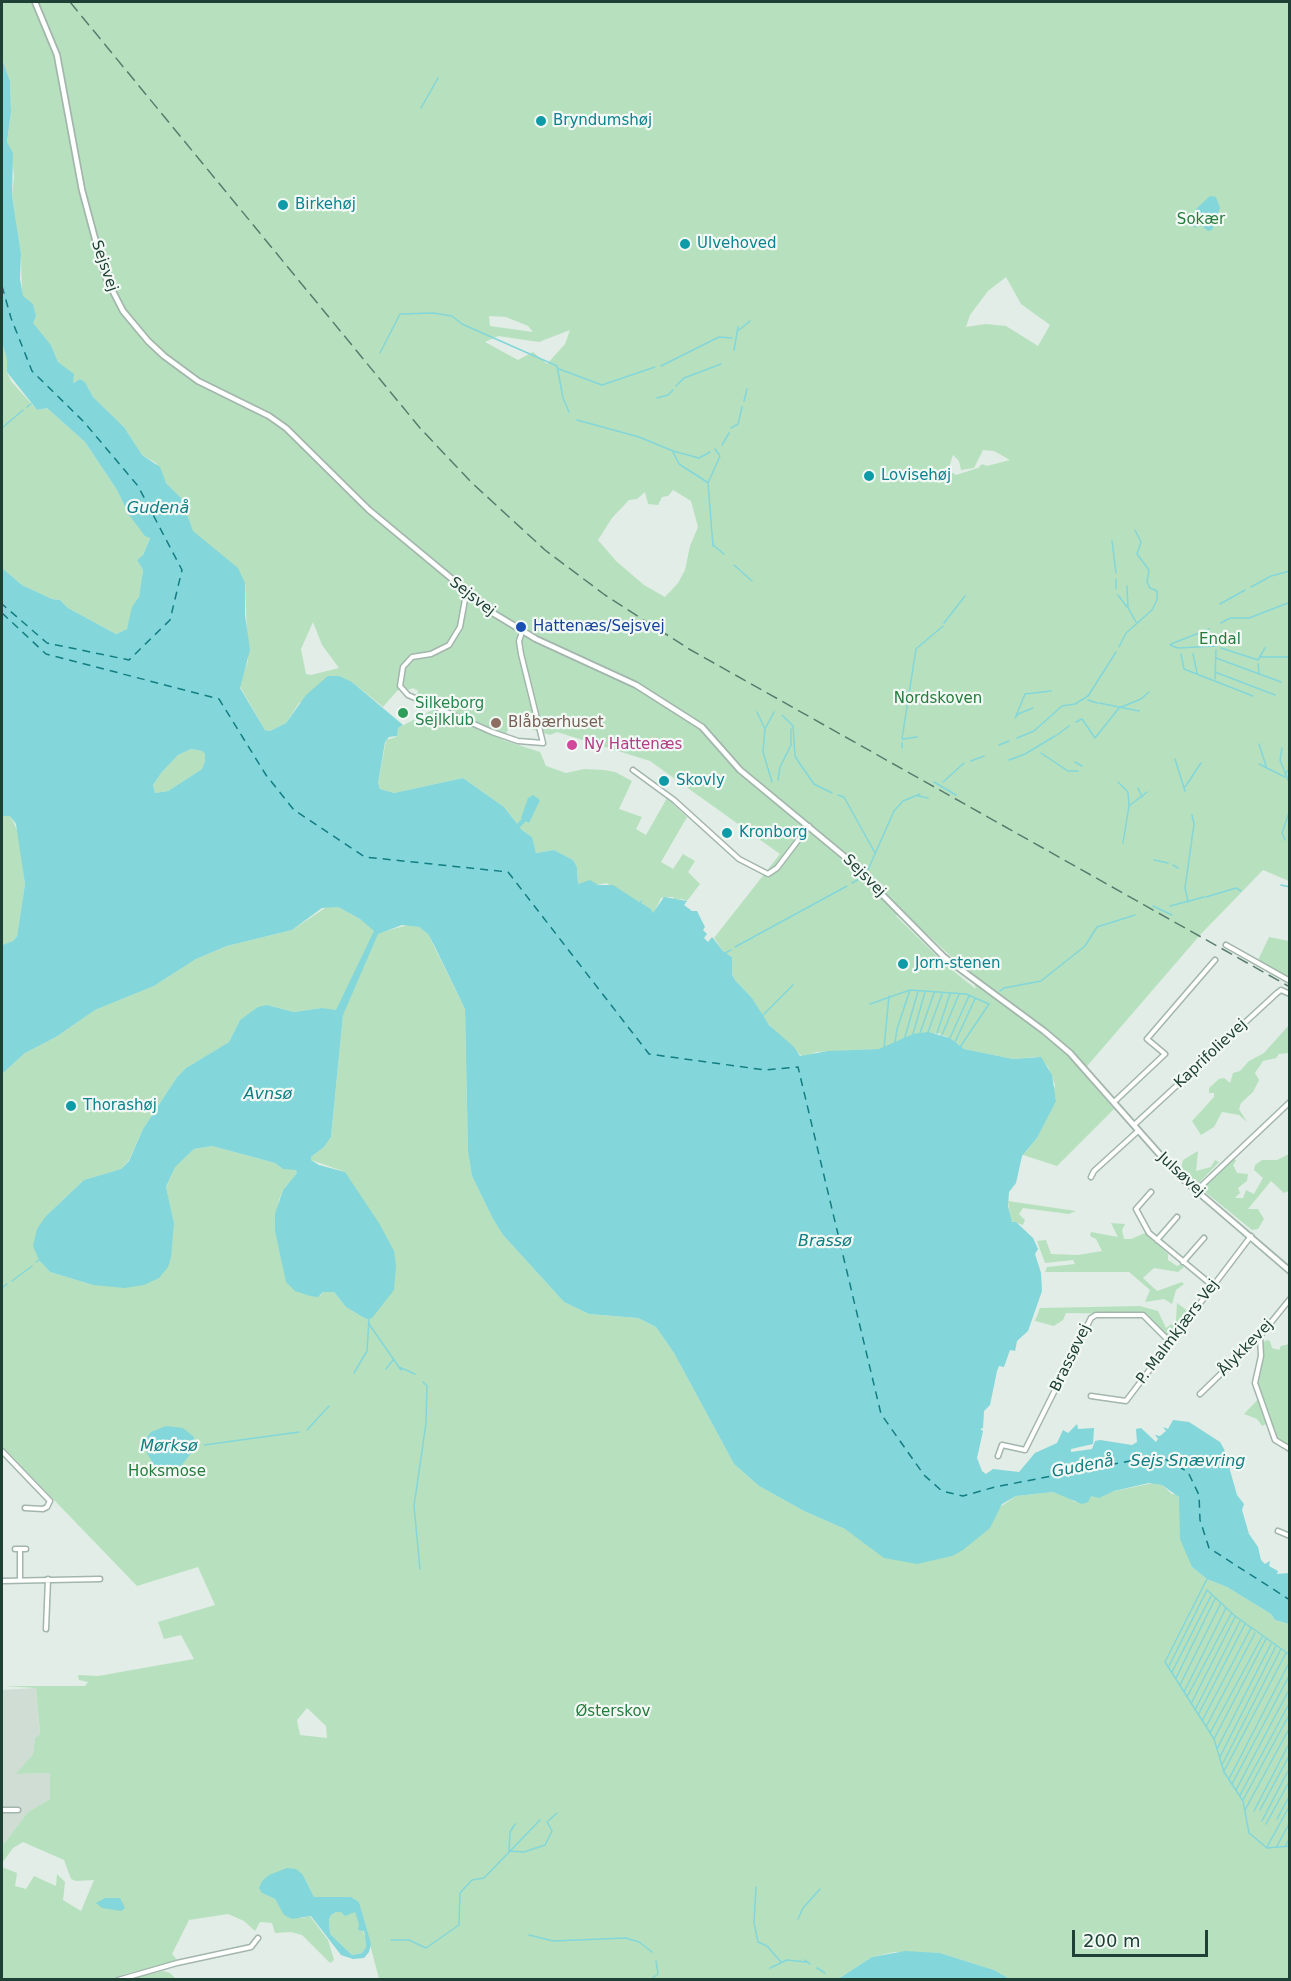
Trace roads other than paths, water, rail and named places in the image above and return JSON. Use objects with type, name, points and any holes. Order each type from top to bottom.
[{"type":"street","name":"Sejsvej","points":[[35,2],[57,55],[82,190],[107,281],[123,311],[148,341],[183,371],[269,416],[286,428],[369,510],[466,594],[522,632],[636,685],[685,715],[709,733],[740,770],[852,863],[950,963],[1044,1031],[1084,1068]]},
{"type":"street","points":[[466,594],[460,627],[449,645],[431,654],[412,657],[403,667],[400,686],[408,695],[492,732],[518,741],[543,743],[521,654],[519,641],[522,632]]},
{"type":"street","points":[[633,770],[674,800],[739,859],[768,874],[777,868],[809,826]]},
{"type":"street","points":[[1226,945],[1290,981]]},
{"type":"street","points":[[1114,1102],[1165,1054],[1147,1039],[1215,960]]},
{"type":"street","name":"Kaprifolievej","points":[[1134,1125],[1277,993],[1281,990],[1290,994]]},
{"type":"street","name":"Julsøvej","points":[[1084,1068],[1177,1174],[1252,1236],[1290,1271]]},
{"type":"street","points":[[1197,1190],[1290,1102]]},
{"type":"street","points":[[1091,1177],[1094,1171],[1138,1131]]},
{"type":"street","points":[[1151,1192],[1136,1209],[1149,1233],[1213,1286]]},
{"type":"street","points":[[1157,1240],[1177,1217]]},
{"type":"street","name":"P. Malmkjærs Vej","points":[[1091,1396],[1126,1401],[1252,1236]]},
{"type":"street","points":[[1183,1262],[1204,1238]]},
{"type":"street","name":"Ålykkevej","points":[[1200,1394],[1260,1336],[1290,1299]]},
{"type":"street","name":"Brassøvej","points":[[998,1456],[1002,1445],[1025,1450],[1091,1318],[1096,1314],[1143,1315],[1170,1342]]},
{"type":"street","points":[[1260,1336],[1261,1356],[1255,1383],[1275,1440],[1290,1449]]},
{"type":"street","points":[[2,1451],[50,1501],[43,1509],[25,1508]]},
{"type":"street","points":[[1278,1531],[1290,1536]]},
{"type":"street","points":[[15,1549],[26,1549]]},
{"type":"street","points":[[20,1549],[20,1580]]},
{"type":"street","points":[[46,1629],[48,1579]]},
{"type":"street","points":[[2,1581],[99,1579]]},
{"type":"street","points":[[2,1810],[18,1810]]},
{"type":"street","points":[[118,1980],[177,1963],[251,1947],[258,1938]]},
{"type":"water","name":"Brassø","points":[[2,59],[10,81],[11,112],[7,142],[13,153],[12,196],[21,253],[20,279],[23,296],[33,304],[36,316],[33,323],[51,345],[58,362],[74,374],[73,383],[80,379],[85,382],[93,397],[124,427],[142,455],[160,467],[166,483],[181,498],[193,531],[238,568],[245,583],[245,615],[250,650],[240,688],[265,730],[270,731],[286,723],[306,695],[328,676],[339,676],[352,682],[403,725],[398,728],[397,736],[389,737],[385,742],[378,783],[380,789],[394,793],[463,778],[504,807],[522,830],[532,837],[536,853],[554,850],[573,860],[577,867],[578,884],[590,880],[598,885],[613,885],[639,902],[643,899],[641,903],[653,913],[664,897],[687,901],[684,905],[692,911],[697,911],[705,927],[703,930],[707,934],[704,938],[708,942],[712,937],[723,951],[732,957],[732,974],[735,980],[752,998],[769,1025],[794,1047],[800,1056],[828,1051],[879,1049],[913,1034],[928,1032],[950,1038],[964,1049],[1013,1059],[1041,1057],[1052,1075],[1056,1101],[1037,1138],[1022,1156],[1016,1183],[1009,1192],[1008,1206],[1012,1222],[1016,1222],[1033,1238],[1038,1249],[1035,1254],[1041,1273],[1042,1291],[1028,1331],[1017,1341],[1015,1351],[1010,1350],[1004,1367],[999,1366],[997,1371],[990,1405],[984,1411],[983,1428],[980,1429],[983,1431],[977,1458],[982,1471],[986,1474],[993,1469],[1019,1472],[1035,1453],[1057,1443],[1063,1430],[1068,1433],[1077,1424],[1078,1429],[1094,1428],[1093,1444],[1071,1449],[1071,1452],[1092,1449],[1095,1441],[1100,1440],[1132,1445],[1137,1442],[1136,1429],[1141,1428],[1156,1442],[1158,1439],[1155,1435],[1160,1436],[1166,1431],[1163,1427],[1168,1429],[1173,1420],[1189,1422],[1220,1442],[1224,1449],[1237,1495],[1244,1504],[1242,1510],[1249,1534],[1258,1547],[1261,1560],[1265,1564],[1270,1561],[1269,1566],[1278,1571],[1277,1574],[1289,1573],[1289,1624],[1275,1620],[1271,1614],[1227,1587],[1207,1579],[1192,1567],[1180,1539],[1179,1497],[1162,1485],[1149,1483],[1114,1491],[1099,1498],[1091,1496],[1088,1502],[1082,1504],[1053,1492],[1016,1496],[1002,1504],[990,1528],[963,1550],[952,1556],[917,1564],[884,1558],[845,1529],[804,1511],[759,1486],[734,1464],[674,1353],[656,1327],[638,1318],[589,1314],[564,1302],[503,1235],[493,1219],[472,1176],[468,1152],[465,1009],[428,934],[419,927],[402,925],[378,934],[343,1015],[331,1137],[324,1147],[311,1157],[311,1160],[319,1165],[345,1172],[379,1223],[394,1251],[396,1266],[394,1290],[372,1318],[366,1319],[346,1307],[334,1292],[323,1292],[318,1297],[310,1296],[295,1291],[286,1282],[275,1231],[275,1214],[283,1190],[297,1173],[296,1170],[283,1169],[275,1163],[212,1146],[194,1149],[175,1167],[166,1187],[174,1223],[171,1257],[168,1267],[159,1278],[144,1285],[125,1288],[93,1285],[50,1272],[39,1260],[33,1246],[37,1229],[46,1216],[84,1180],[121,1169],[129,1161],[143,1129],[177,1077],[186,1068],[229,1042],[240,1020],[258,1007],[267,1005],[294,1012],[322,1008],[336,1010],[374,931],[360,919],[338,907],[322,908],[292,930],[227,946],[196,959],[154,986],[95,1010],[56,1037],[25,1053],[2,1074],[2,945],[13,941],[17,936],[25,884],[16,824],[10,816],[2,816],[2,568],[22,585],[52,599],[60,600],[68,608],[116,634],[127,629],[132,607],[139,597],[143,570],[137,560],[143,555],[150,538],[145,536],[129,515],[117,490],[85,442],[47,408],[37,410],[7,372],[7,359],[2,343]],"holes":[[[191,749],[202,751],[205,754],[202,769],[168,791],[155,793],[153,785],[178,755]]]},
{"type":"water","name":"Sokær","points":[[1210,196],[1216,197],[1220,208],[1212,230],[1208,231],[1200,225],[1194,228],[1196,209]]},
{"type":"water","points":[[533,795],[540,800],[529,823],[521,818],[528,798]]},
{"type":"water","name":"Mørksø","points":[[166,1426],[183,1428],[194,1437],[193,1450],[182,1465],[168,1469],[154,1465],[147,1453],[145,1440],[151,1432]]},
{"type":"water","points":[[287,1868],[296,1869],[303,1875],[314,1897],[351,1897],[359,1902],[371,1944],[369,1952],[364,1958],[353,1959],[341,1955],[311,1916],[292,1919],[284,1915],[275,1899],[262,1893],[259,1888],[262,1881],[269,1875]],"holes":[[[341,1912],[345,1916],[355,1912],[359,1924],[358,1930],[364,1931],[365,1936],[366,1947],[362,1953],[352,1955],[330,1934],[331,1915]]]},
{"type":"water","points":[[105,1898],[120,1898],[125,1908],[121,1911],[102,1908],[96,1903]]},
{"type":"water","points":[[905,1951],[940,1953],[994,1970],[1010,1979],[838,1979],[872,1957]]},
{"type":"waterway","points":[[421,108],[438,78]]},
{"type":"waterway","points":[[380,353],[400,314],[433,313],[452,316],[462,324],[557,366],[563,398],[569,412]]},
{"type":"waterway","points":[[739,330],[750,321]]},
{"type":"waterway","points":[[734,350],[738,327]]},
{"type":"waterway","points":[[661,366],[719,337],[732,338]]},
{"type":"waterway","points":[[676,386],[684,378],[721,364]]},
{"type":"waterway","points":[[559,369],[602,385],[655,367]]},
{"type":"waterway","points":[[744,401],[747,389]]},
{"type":"waterway","points":[[657,398],[668,395],[673,390]]},
{"type":"waterway","points":[[27,407],[31,404]]},
{"type":"waterway","points":[[731,428],[738,424],[742,407]]},
{"type":"waterway","points":[[2,428],[23,410]]},
{"type":"waterway","points":[[577,420],[639,437],[673,451],[699,458],[710,452]]},
{"type":"waterway","points":[[722,445],[729,433]]},
{"type":"waterway","points":[[713,546],[708,483],[720,456],[715,449]]},
{"type":"waterway","points":[[673,452],[679,464],[707,482]]},
{"type":"waterway","points":[[1119,647],[1126,633],[1152,610],[1157,600],[1157,591],[1150,588],[1147,582],[1149,570],[1137,554],[1141,542],[1135,530]]},
{"type":"waterway","points":[[1112,541],[1116,573]]},
{"type":"waterway","points":[[713,545],[724,554]]},
{"type":"waterway","points":[[734,565],[752,581]]},
{"type":"waterway","points":[[1251,587],[1271,576],[1290,571]]},
{"type":"waterway","points":[[1116,579],[1116,589]]},
{"type":"waterway","points":[[1127,586],[1128,608],[1136,622]]},
{"type":"waterway","points":[[1220,604],[1245,590]]},
{"type":"waterway","points":[[1118,595],[1127,607]]},
{"type":"waterway","points":[[944,623],[965,596]]},
{"type":"waterway","points":[[1221,623],[1230,618],[1249,618],[1288,603],[1290,606]]},
{"type":"waterway","points":[[902,739],[916,649],[943,626]]},
{"type":"waterway","points":[[1171,644],[1209,629]]},
{"type":"waterway","points":[[1170,645],[1178,648],[1217,646]]},
{"type":"waterway","points":[[1221,648],[1258,660],[1265,648]]},
{"type":"waterway","points":[[1215,679],[1216,650]]},
{"type":"waterway","points":[[1017,738],[1034,731],[1062,706],[1075,704],[1088,696],[1116,652]]},
{"type":"waterway","points":[[1181,654],[1184,669],[1253,696]]},
{"type":"waterway","points":[[1193,654],[1197,673]]},
{"type":"waterway","points":[[1260,657],[1290,657]]},
{"type":"waterway","points":[[1216,658],[1281,682]]},
{"type":"waterway","points":[[1258,664],[1259,674]]},
{"type":"waterway","points":[[1215,672],[1275,695]]},
{"type":"waterway","points":[[1016,716],[1025,694],[1051,691]]},
{"type":"waterway","points":[[1076,722],[1082,719],[1095,738],[1119,708],[1141,699],[1149,692]]},
{"type":"waterway","points":[[1088,700],[1097,703]]},
{"type":"waterway","points":[[1099,703],[1139,711]]},
{"type":"waterway","points":[[1015,718],[1018,714],[1033,708]]},
{"type":"waterway","points":[[757,712],[765,729],[763,752],[772,782]]},
{"type":"waterway","points":[[765,729],[774,712]]},
{"type":"waterway","points":[[782,715],[793,726],[795,756],[800,764],[814,784],[832,793]]},
{"type":"waterway","points":[[1057,735],[1069,726]]},
{"type":"waterway","points":[[778,780],[780,767],[791,745],[791,729]]},
{"type":"waterway","points":[[1009,760],[1025,754],[1055,736]]},
{"type":"waterway","points":[[903,739],[917,737]]},
{"type":"waterway","points":[[999,745],[1009,741]]},
{"type":"waterway","points":[[902,743],[902,748]]},
{"type":"waterway","points":[[1259,744],[1266,766]]},
{"type":"waterway","points":[[1282,748],[1280,760],[1290,785]]},
{"type":"waterway","points":[[1041,753],[1068,771],[1078,771]]},
{"type":"waterway","points":[[971,761],[984,756]]},
{"type":"waterway","points":[[1175,759],[1185,791]]},
{"type":"waterway","points":[[1075,762],[1082,766]]},
{"type":"waterway","points":[[943,782],[964,763]]},
{"type":"waterway","points":[[1185,787],[1201,763]]},
{"type":"waterway","points":[[1259,764],[1285,777]]},
{"type":"waterway","points":[[1285,774],[1290,768]]},
{"type":"waterway","points":[[934,782],[956,795]]},
{"type":"waterway","points":[[1118,782],[1128,792],[1129,806],[1123,843]]},
{"type":"waterway","points":[[1138,788],[1142,797]]},
{"type":"waterway","points":[[1129,806],[1147,792]]},
{"type":"waterway","points":[[867,872],[894,811],[903,801],[920,794]]},
{"type":"waterway","points":[[838,795],[844,797],[875,853]]},
{"type":"waterway","points":[[918,796],[928,798]]},
{"type":"waterway","points":[[1285,840],[1282,833],[1290,810]]},
{"type":"waterway","points":[[1188,902],[1185,888],[1194,824],[1192,815]]},
{"type":"waterway","points":[[519,825],[524,820]]},
{"type":"waterway","points":[[1154,860],[1168,863]]},
{"type":"waterway","points":[[1173,865],[1178,868]]},
{"type":"waterway","points":[[852,883],[861,878]]},
{"type":"waterway","points":[[1281,885],[1290,887]]},
{"type":"waterway","points":[[735,947],[847,886]]},
{"type":"waterway","points":[[1206,897],[1236,888],[1241,891]]},
{"type":"waterway","points":[[1170,906],[1204,897]]},
{"type":"waterway","points":[[1153,906],[1172,915]]},
{"type":"waterway","points":[[1000,991],[1004,988],[1041,981],[1085,946],[1097,927],[1135,915]]},
{"type":"waterway","points":[[725,953],[731,950]]},
{"type":"waterway","points":[[762,1016],[793,985]]},
{"type":"waterway","points":[[870,1004],[910,990],[966,994],[989,1004],[960,1047]]},
{"type":"waterway","points":[[895,1043],[897,1029],[910,990]]},
{"type":"waterway","points":[[905,1037],[918,991]]},
{"type":"waterway","points":[[913,1034],[925,992]]},
{"type":"waterway","points":[[920,1033],[934,993]]},
{"type":"waterway","points":[[928,1032],[942,994]]},
{"type":"waterway","points":[[937,1033],[950,994]]},
{"type":"waterway","points":[[942,1035],[959,994]]},
{"type":"waterway","points":[[884,1048],[889,996]]},
{"type":"waterway","points":[[950,1038],[969,996]]},
{"type":"waterway","points":[[955,1042],[975,999]]},
{"type":"waterway","points":[[12,1281],[32,1266]]},
{"type":"waterway","points":[[2,1288],[7,1284]]},
{"type":"waterway","points":[[354,1373],[367,1351],[369,1319]]},
{"type":"waterway","points":[[369,1324],[401,1370]]},
{"type":"waterway","points":[[386,1369],[393,1360]]},
{"type":"waterway","points":[[399,1367],[415,1374]]},
{"type":"waterway","points":[[420,1569],[414,1506],[426,1423],[427,1386],[423,1382]]},
{"type":"waterway","points":[[307,1430],[329,1406]]},
{"type":"waterway","points":[[204,1445],[299,1432]]},
{"type":"waterway","points":[[1207,1579],[1165,1662],[1214,1739],[1224,1772],[1243,1801],[1249,1833],[1267,1848],[1290,1846]]},
{"type":"waterway","points":[[1169,1666],[1207,1590],[1235,1616],[1290,1655]]},
{"type":"waterway","points":[[1172,1672],[1211,1596]]},
{"type":"waterway","points":[[1176,1678],[1215,1599]]},
{"type":"waterway","points":[[1180,1685],[1221,1603]]},
{"type":"waterway","points":[[1184,1692],[1226,1608]]},
{"type":"waterway","points":[[1187,1697],[1231,1614]]},
{"type":"waterway","points":[[1191,1704],[1235,1617]]},
{"type":"waterway","points":[[1195,1710],[1240,1621]]},
{"type":"waterway","points":[[1198,1715],[1245,1624]]},
{"type":"waterway","points":[[1202,1721],[1251,1628]]},
{"type":"waterway","points":[[1206,1727],[1255,1633]]},
{"type":"waterway","points":[[1210,1733],[1262,1637]]},
{"type":"waterway","points":[[1214,1739],[1266,1639]]},
{"type":"waterway","points":[[1217,1749],[1271,1644]]},
{"type":"waterway","points":[[1220,1757],[1276,1646]]},
{"type":"waterway","points":[[1222,1765],[1281,1649]]},
{"type":"waterway","points":[[1224,1771],[1286,1653]]},
{"type":"waterway","points":[[1229,1779],[1290,1661]]},
{"type":"waterway","points":[[1232,1784],[1290,1674]]},
{"type":"waterway","points":[[1236,1790],[1290,1688]]},
{"type":"waterway","points":[[1240,1795],[1290,1702]]},
{"type":"waterway","points":[[1243,1800],[1290,1713]]},
{"type":"waterway","points":[[1245,1810],[1290,1727]]},
{"type":"waterway","points":[[1254,1811],[1290,1742]]},
{"type":"waterway","points":[[1260,1810],[1290,1754]]},
{"type":"waterway","points":[[1262,1821],[1290,1767]]},
{"type":"waterway","points":[[1266,1824],[1290,1780]]},
{"type":"waterway","points":[[1277,1819],[1290,1795]]},
{"type":"waterway","points":[[1267,1847],[1290,1805]]},
{"type":"waterway","points":[[515,1824],[510,1832],[509,1851],[524,1852],[545,1845],[552,1831],[547,1822],[557,1813]]},
{"type":"waterway","points":[[391,1940],[409,1940],[426,1948],[459,1925],[460,1893],[472,1880],[484,1878],[540,1820]]},
{"type":"waterway","points":[[1277,1846],[1290,1822]]},
{"type":"waterway","points":[[1286,1845],[1290,1837]]},
{"type":"waterway","points":[[756,1887],[754,1923],[758,1942],[767,1946],[781,1962]]},
{"type":"waterway","points":[[798,1919],[803,1908],[820,1889]]},
{"type":"waterway","points":[[529,1935],[553,1941],[626,1938],[639,1942],[652,1952]]},
{"type":"waterway","points":[[770,1968],[787,1960],[807,1962]]},
{"type":"waterway","points":[[805,1960],[810,1964]]},
{"type":"waterway","points":[[650,1980],[658,1974],[656,1961]]},
{"type":"waterway","points":[[817,1968],[825,1973]]},
{"type":"railway","points":[[70,2],[420,428],[471,482],[545,550],[605,595],[689,649],[1290,987]]},
{"type":"place","name":"Bryndumshøj","points":[[541,121]]},
{"type":"place","name":"Birkehøj","points":[[283,205]]},
{"type":"place","name":"Ulvehoved","points":[[685,244]]},
{"type":"place","name":"Lovisehøj","points":[[869,476]]},
{"type":"place","name":"Hattenæs/Sejsvej","points":[[521,627]]},
{"type":"place","name":"Silkeborg Sejlklub","points":[[403,713]]},
{"type":"place","name":"Blåbærhuset","points":[[496,723]]},
{"type":"place","name":"Ny Hattenæs","points":[[572,745]]},
{"type":"place","name":"Skovly","points":[[664,781]]},
{"type":"place","name":"Kronborg","points":[[727,833]]},
{"type":"place","name":"Jorn-stenen","points":[[903,964]]},
{"type":"place","name":"Thorashøj","points":[[71,1106]]},
{"type":"water label","name":"Gudenå","points":[[158,509]]},
{"type":"water label","name":"Avnsø","points":[[268,1095]]},
{"type":"water label","name":"Sejs Snævring","points":[[1188,1462]]},
{"type":"water label","name":"Gudenå","points":[[1083,1467]]},
{"type":"park label","name":"Endal","points":[[1220,640]]},
{"type":"park label","name":"Nordskoven","points":[[938,699]]},
{"type":"park label","name":"Hoksmose","points":[[167,1472]]},
{"type":"park label","name":"Østerskov","points":[[613,1712]]}]
